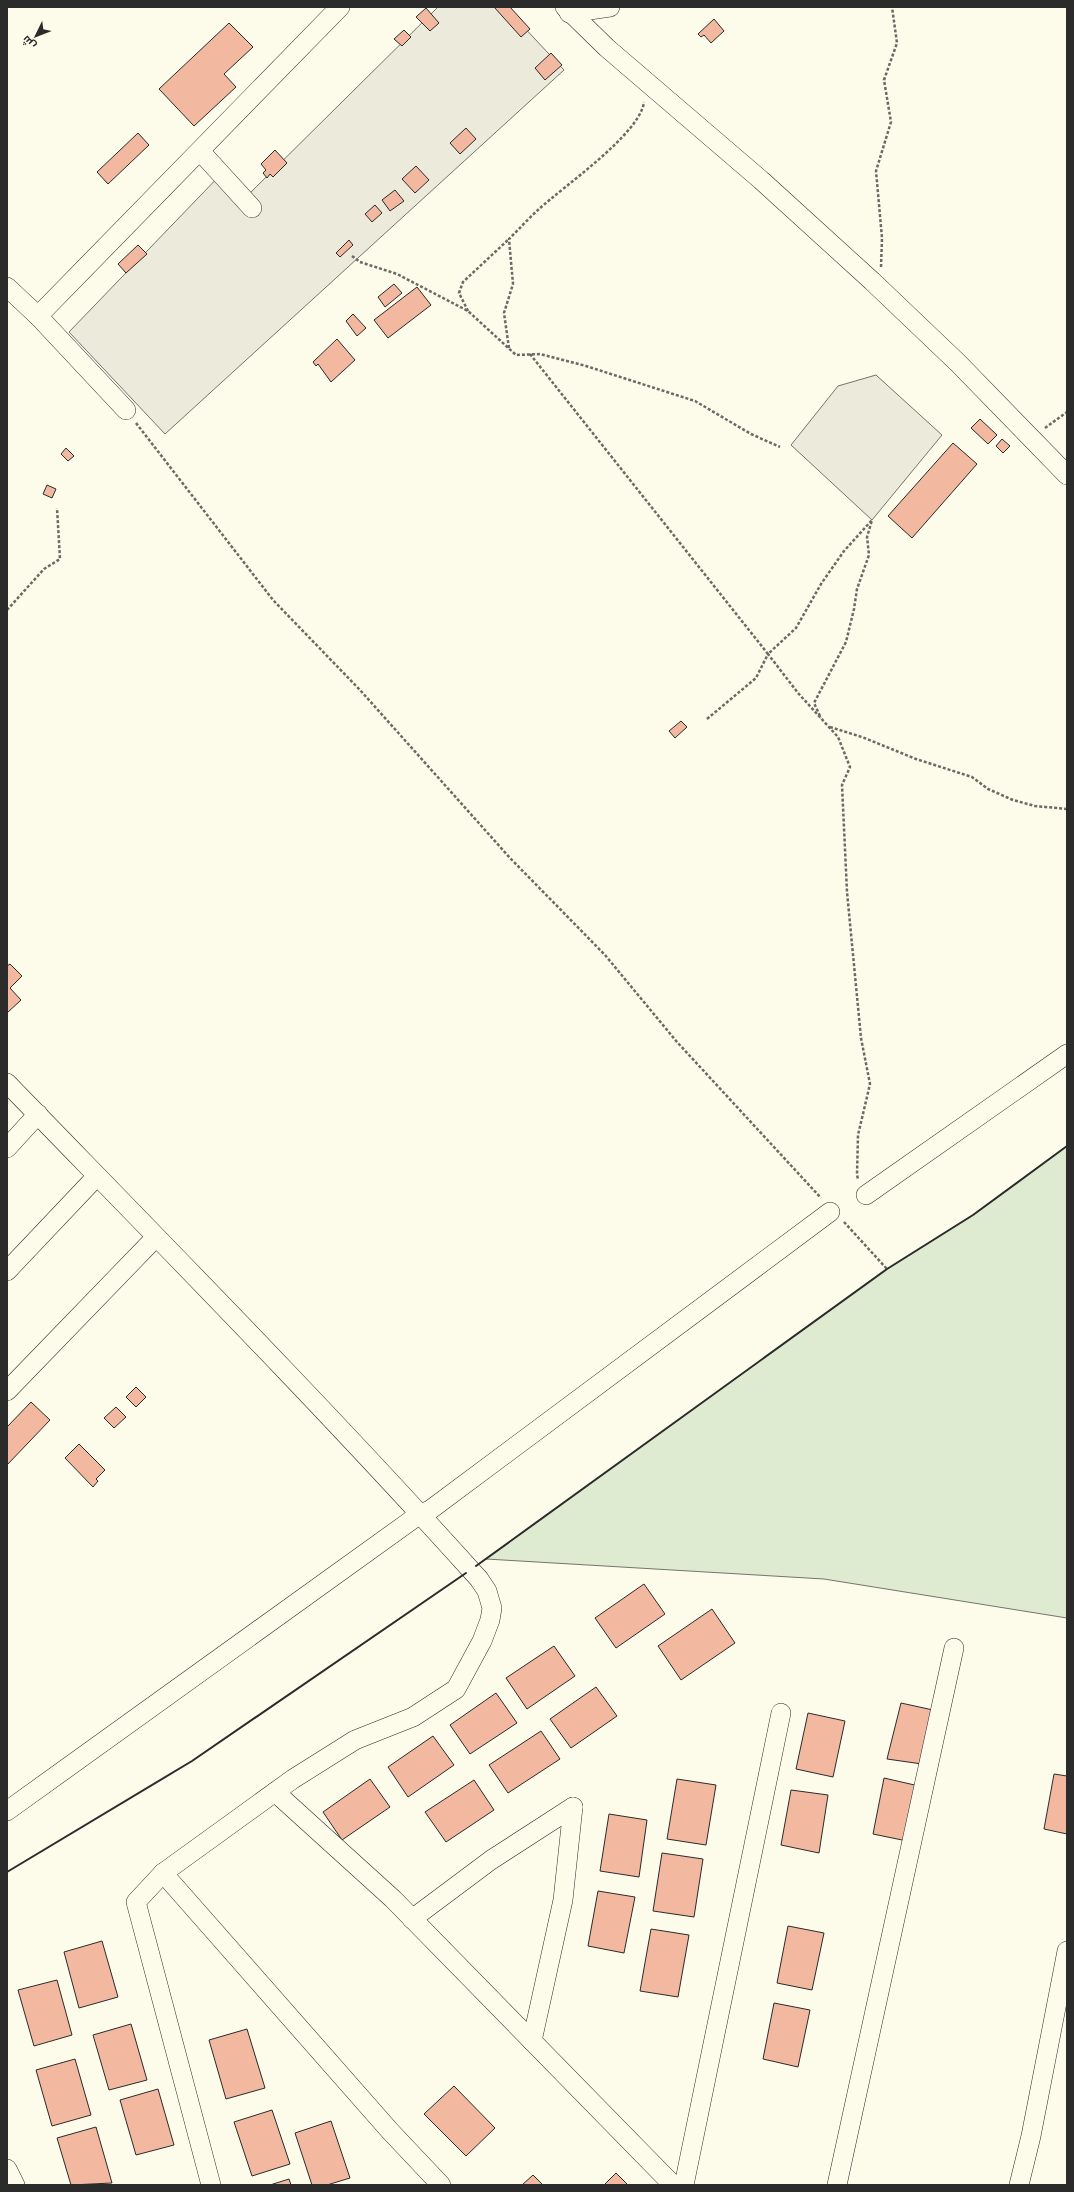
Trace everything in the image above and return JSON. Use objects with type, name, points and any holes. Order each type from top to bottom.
[{"type":"street","points":[[38,316],[340,7]]},
{"type":"street","points":[[567,10],[610,7]]},
{"type":"street","points":[[567,10],[761,180],[881,291],[958,363],[1067,475]]},
{"type":"street","points":[[200,151],[252,208]]},
{"type":"street","points":[[7,287],[38,316],[126,410]]},
{"type":"street","points":[[866,1195],[1067,1054]]},
{"type":"street","points":[[7,1083],[420,1514],[479,1579],[486,1591],[492,1608],[490,1620],[479,1646],[456,1689],[413,1718],[355,1740],[275,1792],[163,1873],[136,1902],[211,2185]]},
{"type":"street","points":[[7,1148],[38,1114]]},
{"type":"street","points":[[7,1272],[97,1176]]},
{"type":"street","points":[[7,1811],[420,1514],[430,1510],[830,1209]]},
{"type":"street","points":[[7,1391],[156,1237]]},
{"type":"street","points":[[837,2185],[954,1648]]},
{"type":"street","points":[[684,2185],[781,1713]]},
{"type":"street","points":[[275,1792],[412,1919],[673,2185]]},
{"type":"street","points":[[412,1919],[491,1860],[573,1807],[563,1900],[532,2041]]},
{"type":"street","points":[[163,1873],[390,2131],[441,2185]]},
{"type":"street","points":[[1018,2185],[1031,2136],[1067,1951]]},
{"type":"street","points":[[7,2169],[15,2185]]},
{"type":"path","points":[[881,291],[882,238],[876,171],[891,122],[884,80],[897,43],[892,7]]},
{"type":"path","points":[[468,311],[459,293],[463,282],[540,208],[571,184],[626,135],[644,106],[647,81]]},
{"type":"path","points":[[509,239],[513,284],[504,313],[509,348]]},
{"type":"path","points":[[352,256],[360,262],[397,274],[468,311],[516,355],[540,354],[586,366],[695,401],[751,434],[780,447]]},
{"type":"path","points":[[530,354],[798,693],[838,737],[850,766],[842,785],[847,892],[861,1038],[870,1084],[858,1135],[857,1175],[866,1195]]},
{"type":"path","points":[[126,410],[273,600],[360,690],[510,858],[605,955],[676,1042],[887,1269]]},
{"type":"path","points":[[1032,438],[1067,412]]},
{"type":"path","points":[[7,610],[44,569],[60,559],[57,508]]},
{"type":"path","points":[[707,719],[756,678],[768,654],[796,628],[821,584],[844,551],[872,520],[867,537],[869,556],[856,589],[854,609],[846,642],[814,703],[821,718]]},
{"type":"path","points":[[829,727],[862,737],[916,759],[972,777],[988,789],[1013,800],[1035,806],[1067,809]]},
{"type":"green space","points":[[1067,1146],[1067,1618],[824,1579],[486,1559],[887,1269],[973,1215]]},
{"type":"shaded area","points":[[438,7],[505,7],[564,70],[165,434],[69,332],[226,169],[249,194]]},
{"type":"shaded area","points":[[876,375],[942,435],[872,520],[791,445],[838,386]]},
{"type":"building","points":[[494,7],[510,7],[530,29],[521,37]]},
{"type":"building","points":[[426,8],[439,23],[430,31],[416,17]]},
{"type":"building","points":[[714,19],[724,31],[711,43],[704,35],[701,37],[698,34]]},
{"type":"building","points":[[229,23],[253,47],[224,74],[236,87],[194,126],[159,89]]},
{"type":"building","points":[[404,30],[411,37],[402,46],[394,39]]},
{"type":"building","points":[[551,53],[562,65],[545,80],[535,68]]},
{"type":"building","points":[[466,128],[476,139],[460,154],[450,143]]},
{"type":"building","points":[[138,133],[149,145],[108,184],[97,172]]},
{"type":"building","points":[[275,150],[287,163],[273,177],[270,174],[267,178],[263,173],[266,170],[261,164]]},
{"type":"building","points":[[416,166],[429,180],[415,193],[402,179]]},
{"type":"building","points":[[395,190],[404,201],[390,211],[382,200]]},
{"type":"building","points":[[375,205],[382,213],[372,222],[365,214]]},
{"type":"building","points":[[349,240],[353,245],[340,257],[336,253]]},
{"type":"building","points":[[138,245],[147,254],[126,273],[118,264]]},
{"type":"building","points":[[394,284],[402,293],[385,307],[378,297]]},
{"type":"building","points":[[417,287],[431,305],[388,338],[374,320]]},
{"type":"building","points":[[353,314],[366,328],[357,336],[346,321]]},
{"type":"building","points":[[337,339],[355,360],[331,382],[318,364],[316,366],[313,362]]},
{"type":"building","points":[[980,419],[997,435],[988,444],[971,428]]},
{"type":"building","points":[[1002,439],[1010,446],[1003,453],[996,446]]},
{"type":"building","points":[[953,443],[977,464],[912,538],[888,516]]},
{"type":"building","points":[[66,448],[74,456],[68,461],[61,454]]},
{"type":"building","points":[[47,485],[56,489],[52,498],[43,494]]},
{"type":"building","points":[[681,721],[687,727],[675,738],[669,731]]},
{"type":"building","points":[[10,964],[22,976],[10,988],[21,1000],[7,1013],[7,966]]},
{"type":"building","points":[[136,1387],[146,1397],[136,1407],[126,1397]]},
{"type":"building","points":[[31,1402],[50,1420],[7,1465],[7,1427]]},
{"type":"building","points":[[116,1407],[126,1417],[114,1428],[104,1418]]},
{"type":"building","points":[[79,1444],[105,1470],[96,1479],[98,1481],[93,1487],[65,1458]]},
{"type":"building","points":[[644,1584],[665,1614],[616,1648],[595,1618]]},
{"type":"building","points":[[712,1609],[735,1643],[681,1680],[658,1646]]},
{"type":"building","points":[[554,1646],[575,1676],[527,1709],[506,1678]]},
{"type":"building","points":[[596,1687],[617,1716],[571,1748],[550,1719]]},
{"type":"building","points":[[496,1693],[517,1723],[470,1754],[450,1725]]},
{"type":"building","points":[[901,1703],[933,1710],[922,1764],[887,1759]]},
{"type":"building","points":[[808,1713],[845,1721],[833,1777],[796,1769]]},
{"type":"building","points":[[541,1731],[560,1759],[508,1793],[489,1765]]},
{"type":"building","points":[[433,1736],[454,1765],[408,1797],[388,1767]]},
{"type":"building","points":[[1054,1774],[1067,1776],[1067,1834],[1044,1829]]},
{"type":"building","points":[[884,1778],[919,1786],[907,1841],[873,1834]]},
{"type":"building","points":[[370,1779],[390,1807],[342,1840],[323,1812]]},
{"type":"building","points":[[677,1779],[716,1785],[706,1845],[667,1839]]},
{"type":"building","points":[[474,1780],[494,1810],[446,1842],[425,1812]]},
{"type":"building","points":[[791,1790],[828,1795],[819,1853],[781,1845]]},
{"type":"building","points":[[609,1814],[647,1820],[639,1877],[600,1871]]},
{"type":"building","points":[[662,1853],[703,1859],[694,1917],[653,1911]]},
{"type":"building","points":[[598,1891],[635,1897],[624,1953],[588,1946]]},
{"type":"building","points":[[788,1926],[824,1933],[812,1990],[777,1983]]},
{"type":"building","points":[[651,1929],[689,1935],[678,1997],[640,1991]]},
{"type":"building","points":[[102,1941],[118,1997],[79,2008],[64,1952]]},
{"type":"building","points":[[57,1980],[72,2035],[34,2046],[18,1990]]},
{"type":"building","points":[[774,2003],[810,2010],[798,2067],[763,2059]]},
{"type":"building","points":[[131,2024],[147,2080],[109,2090],[93,2035]]},
{"type":"building","points":[[247,2029],[265,2088],[226,2099],[209,2040]]},
{"type":"building","points":[[75,2059],[91,2115],[52,2126],[36,2070]]},
{"type":"building","points":[[454,2086],[495,2128],[466,2156],[424,2114]]},
{"type":"building","points":[[158,2089],[174,2145],[136,2155],[120,2100]]},
{"type":"building","points":[[272,2110],[290,2164],[252,2176],[234,2122]]},
{"type":"building","points":[[331,2121],[350,2178],[327,2185],[312,2185],[295,2133]]},
{"type":"building","points":[[96,2127],[112,2183],[71,2185],[57,2138]]},
{"type":"building","points":[[616,2173],[628,2185],[604,2185]]},
{"type":"building","points":[[533,2175],[543,2185],[522,2185]]},
{"type":"building","points":[[289,2179],[291,2185],[270,2185]]},
{"type":"wall","points":[[476,1566],[887,1269],[973,1215],[1067,1146]]},
{"type":"wall","points":[[7,1872],[192,1761],[466,1573]]}]
